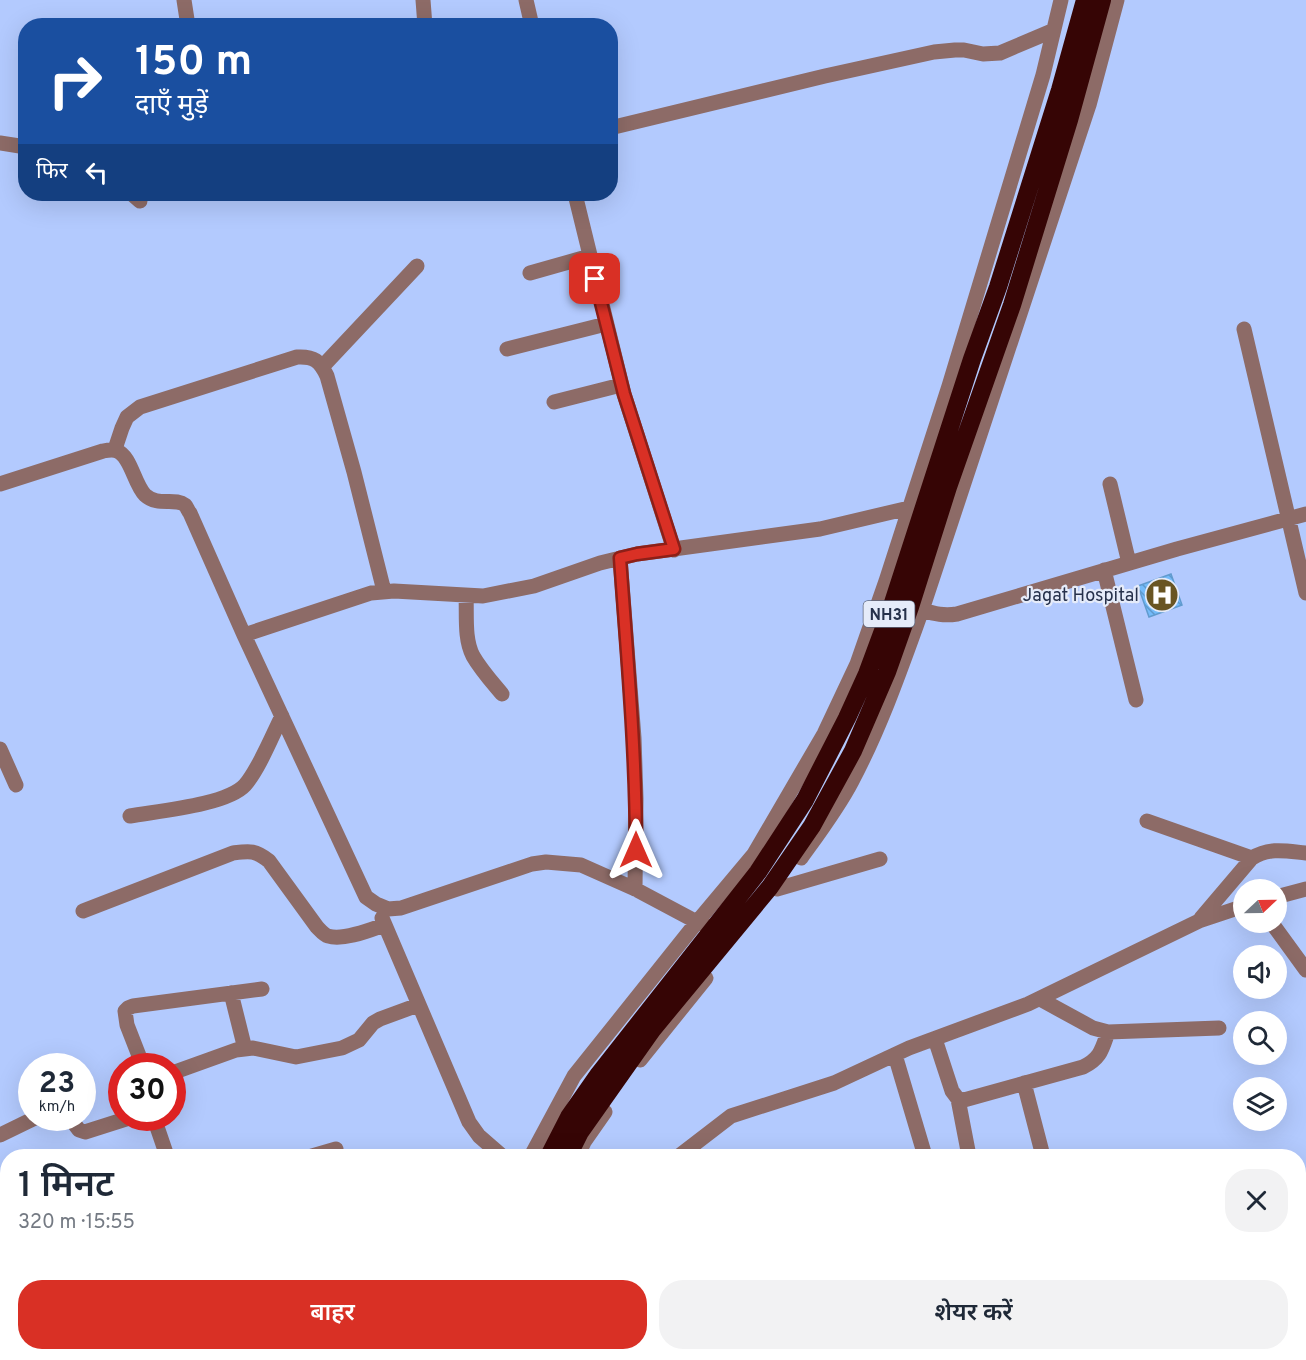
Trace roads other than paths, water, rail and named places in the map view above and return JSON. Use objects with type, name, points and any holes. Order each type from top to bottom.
[{"type":"highway","name":"NH31","points":[[553,1149],[569,1117],[599,1074],[763,863],[805,800],[847,718],[867,674],[890,612],[968,369],[998,287],[1060,90],[1085,0]]},
{"type":"highway","name":"NH31","points":[[572,1149],[580,1132],[652,1030],[770,887],[812,826],[853,751],[887,672],[948,487],[1012,305],[1069,120],[1102,0]]},
{"type":"street","points":[[184,0],[187,18]]},
{"type":"street","points":[[423,0],[424,18]]},
{"type":"street","points":[[526,0],[530,18]]},
{"type":"street","points":[[535,1149],[574,1076],[754,854],[824,734],[857,664],[950,386],[1043,75],[1061,0]]},
{"type":"street","points":[[581,1149],[637,1064],[777,890],[825,824],[851,783],[876,732],[922,610],[1089,105],[1117,0]]},
{"type":"street","points":[[618,126],[934,52],[955,50],[1000,53],[1053,31]]},
{"type":"street","points":[[0,143],[18,146]]},
{"type":"street","points":[[577,201],[621,385],[674,549]]},
{"type":"street","points":[[530,273],[590,256]]},
{"type":"street","points":[[323,366],[417,266]]},
{"type":"street","points":[[507,349],[606,324]]},
{"type":"street","points":[[1244,328],[1306,593]]},
{"type":"street","points":[[115,450],[127,417],[140,408],[297,357],[315,360],[323,366],[327,376],[384,591]]},
{"type":"street","points":[[555,402],[621,385]]},
{"type":"street","points":[[0,484],[103,451],[115,450],[123,454],[142,493],[150,499],[163,503],[177,502],[184,505],[190,513],[366,897],[376,904],[388,909],[400,908],[532,864],[546,862],[581,865],[635,889],[697,922],[739,937]]},
{"type":"street","points":[[1110,484],[1129,563]]},
{"type":"street","points":[[244,634],[371,593],[407,591],[483,596],[519,590],[600,563],[637,554],[820,529],[909,508]]},
{"type":"street","points":[[922,610],[936,615],[957,614],[1104,570],[1306,514]]},
{"type":"street","points":[[620,558],[634,738],[635,889]]},
{"type":"street","points":[[1104,570],[1136,700]]},
{"type":"street","points":[[466,596],[468,638],[472,655],[502,694]]},
{"type":"street","points":[[130,816],[216,801],[236,793],[251,777],[282,716]]},
{"type":"street","points":[[0,749],[16,785]]},
{"type":"street","points":[[1147,821],[1252,858]]},
{"type":"street","points":[[1199,921],[1252,858],[1270,850],[1306,852]]},
{"type":"street","points":[[83,911],[233,853],[250,851],[259,853],[269,861],[326,936],[347,936],[384,926]]},
{"type":"street","points":[[777,890],[880,859]]},
{"type":"street","points":[[1287,894],[1306,889]]},
{"type":"street","points":[[376,904],[469,1122],[479,1136],[494,1149]]},
{"type":"street","points":[[688,1149],[731,1116],[834,1083],[909,1048],[1028,1004],[1199,921],[1233,909]]},
{"type":"street","points":[[1279,933],[1306,970]]},
{"type":"street","points":[[138,1053],[127,1025],[125,1011],[128,1008],[262,988]]},
{"type":"street","points":[[231,993],[245,1048]]},
{"type":"street","points":[[1040,999],[1093,1028],[1108,1032],[1219,1028]]},
{"type":"street","points":[[186,1068],[245,1048],[296,1057],[342,1048],[359,1040],[373,1023],[380,1019],[418,1005]]},
{"type":"street","points":[[958,1099],[964,1100],[1083,1067],[1099,1056],[1108,1032]]},
{"type":"street","points":[[933,1040],[952,1091],[958,1099],[968,1149]]},
{"type":"street","points":[[895,1055],[923,1149]]},
{"type":"street","points":[[1024,1083],[1041,1149]]},
{"type":"street","points":[[0,1135],[18,1126]]},
{"type":"street","points":[[158,1131],[165,1149]]},
{"type":"place","name":"Jagat Hospital","points":[[1162,595]]}]
